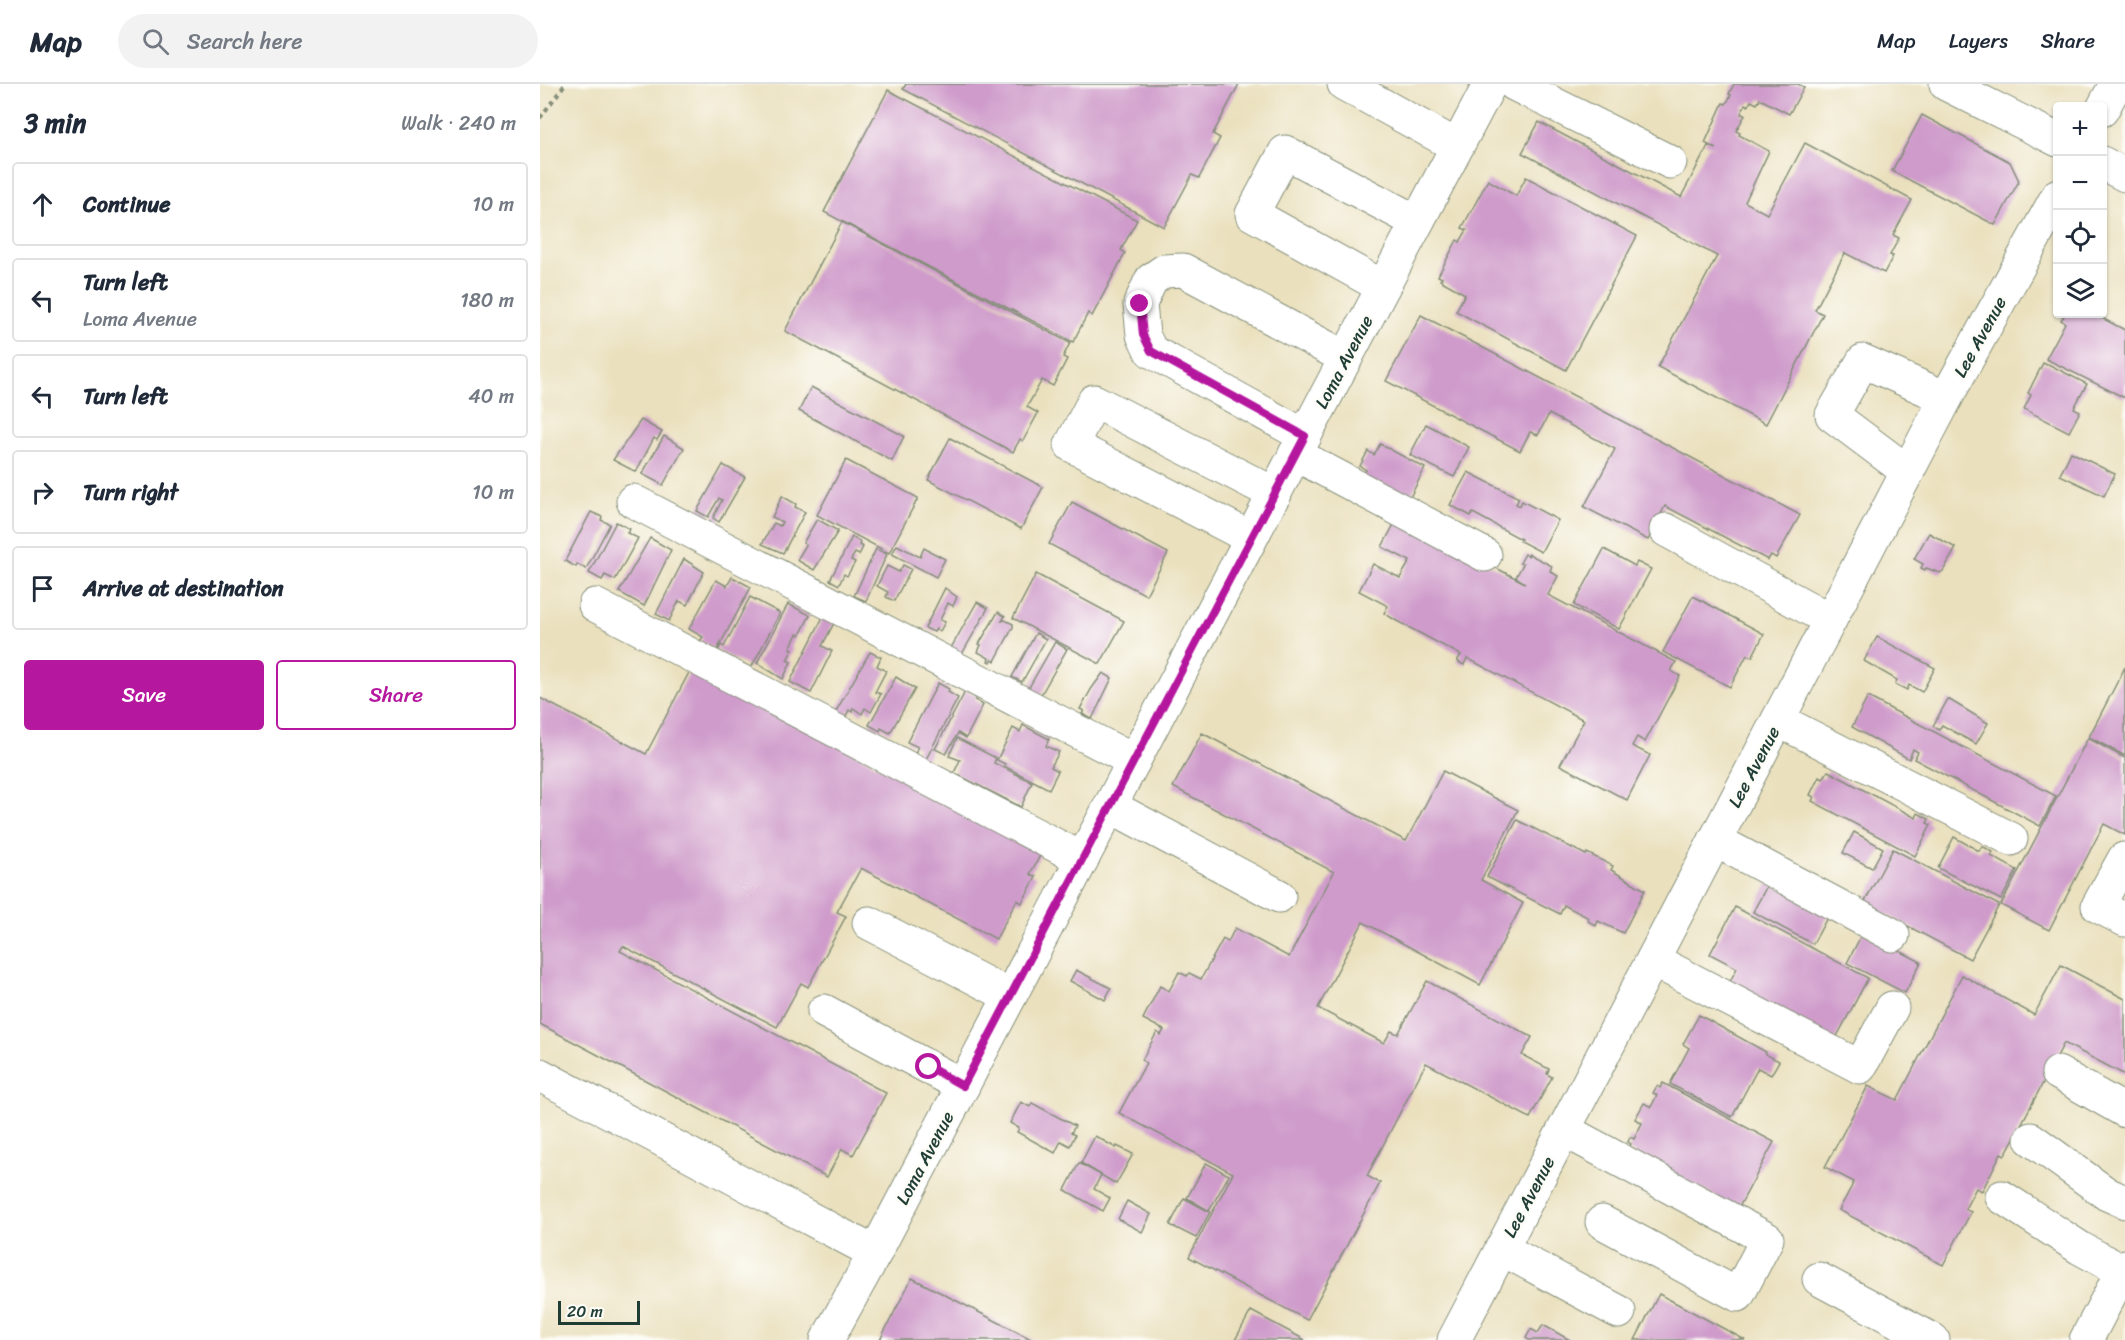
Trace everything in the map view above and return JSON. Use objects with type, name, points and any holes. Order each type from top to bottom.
[{"type":"street","points":[[1344,84],[1458,146]]},
{"type":"street","name":"Loma Avenue","points":[[827,1340],[1490,84]]},
{"type":"street","points":[[1514,84],[1670,162]]},
{"type":"street","points":[[1946,84],[2053,138]]},
{"type":"street","points":[[2107,102],[2116,84]]},
{"type":"street","points":[[1383,287],[1252,214],[1279,162],[1285,152],[1417,222]]},
{"type":"street","points":[[2107,166],[2125,175]]},
{"type":"street","name":"Lee Avenue","points":[[1454,1340],[1946,398],[2053,204]]},
{"type":"street","points":[[1346,358],[1184,270],[1164,271],[1151,280],[1140,304],[1143,335],[1151,351],[1300,445],[1485,555]]},
{"type":"street","points":[[1908,472],[1832,415],[1863,362],[1946,398]]},
{"type":"street","points":[[1251,538],[1071,445],[1094,401],[1275,494]]},
{"type":"street","points":[[633,501],[1134,761]]},
{"type":"street","points":[[1666,530],[1830,620]]},
{"type":"street","points":[[595,605],[1082,859]]},
{"type":"street","points":[[1778,720],[2011,839]]},
{"type":"street","points":[[1110,806],[1279,896]]},
{"type":"street","points":[[1715,840],[1893,935]]},
{"type":"street","points":[[2125,860],[2098,906],[2125,920]]},
{"type":"street","points":[[869,923],[1010,996]]},
{"type":"street","points":[[1653,960],[1860,1067],[1892,1008]]},
{"type":"street","points":[[824,1011],[963,1086]]},
{"type":"street","points":[[2058,1072],[2125,1111]]},
{"type":"street","points":[[540,1075],[875,1252]]},
{"type":"street","points":[[1564,1130],[1767,1239],[1738,1295],[1602,1222]]},
{"type":"street","points":[[2031,1139],[2107,1194],[2125,1202]]},
{"type":"street","points":[[2002,1197],[2080,1248],[2124,1269],[2086,1340]]},
{"type":"street","points":[[1502,1249],[1619,1312]]},
{"type":"street","points":[[1819,1279],[1933,1340]]},
{"type":"path","points":[[540,118],[565,84]]},
{"type":"building","points":[[906,84],[1239,84],[1213,134],[1220,138],[1199,178],[1192,175],[1164,227],[903,89]]},
{"type":"building","points":[[1734,84],[1798,84],[1804,87],[1789,114],[1760,99],[1757,104],[1751,101],[1748,106],[1745,104],[1741,114],[1745,115],[1736,131],[1740,133],[1739,135],[1769,151],[1745,202],[1767,214],[1805,143],[1912,200],[1893,235],[1899,238],[1884,273],[1845,253],[1815,310],[1823,314],[1766,424],[1658,367],[1717,256],[1522,153],[1539,122],[1681,197],[1708,146],[1716,149],[1705,143],[1723,103],[1726,104],[1731,95],[1729,94]]},
{"type":"building","points":[[888,90],[1137,220],[1121,250],[1125,253],[1092,316],[1088,313],[1073,342],[824,212]]},
{"type":"building","points":[[1922,115],[2010,162],[2019,181],[1995,225],[1892,171]]},
{"type":"building","points":[[1526,177],[1637,236],[1566,370],[1456,311],[1465,294],[1440,280],[1442,278],[1438,276],[1457,240],[1460,242],[1467,230],[1462,228],[1488,180],[1516,196]]},
{"type":"building","points":[[842,222],[1070,343],[1063,357],[1067,359],[1053,386],[1042,380],[1027,407],[1038,413],[1023,441],[1020,439],[1013,452],[785,331]]},
{"type":"building","points":[[1421,315],[1800,515],[1776,558],[1771,555],[1768,560],[1665,506],[1648,540],[1584,507],[1615,449],[1549,414],[1538,435],[1530,432],[1520,451],[1386,381]]},
{"type":"building","points":[[2062,318],[2102,318],[2125,330],[2125,398],[2046,359],[2065,323],[2061,320]]},
{"type":"building","points":[[2043,363],[2087,384],[2074,408],[2080,411],[2069,432],[2024,409],[2031,395],[2028,393]]},
{"type":"building","points":[[811,387],[904,436],[892,461],[799,411]]},
{"type":"building","points":[[641,420],[662,432],[657,440],[654,438],[636,472],[613,460]]},
{"type":"building","points":[[1426,424],[1469,447],[1454,477],[1410,455]]},
{"type":"building","points":[[664,436],[684,448],[663,485],[642,474]]},
{"type":"building","points":[[950,438],[1043,487],[1021,529],[928,480]]},
{"type":"building","points":[[1380,444],[1425,468],[1406,505],[1361,481],[1366,470],[1360,466],[1368,451],[1374,455]]},
{"type":"building","points":[[2071,452],[2115,474],[2104,496],[2060,475]]},
{"type":"building","points":[[846,460],[918,498],[889,553],[817,515]]},
{"type":"building","points":[[723,465],[745,477],[719,522],[713,518],[722,500],[719,498],[708,517],[697,511]]},
{"type":"building","points":[[1468,472],[1519,498],[1516,504],[1520,506],[1522,501],[1558,520],[1541,552],[1473,513],[1471,516],[1450,505]]},
{"type":"building","points":[[782,496],[805,512],[783,553],[762,544],[774,523],[780,526],[782,522],[772,517]]},
{"type":"building","points":[[1072,502],[1168,553],[1146,595],[1049,544]]},
{"type":"building","points":[[591,512],[610,524],[586,569],[565,561]]},
{"type":"building","points":[[1398,517],[1525,583],[1516,577],[1525,554],[1528,556],[1529,554],[1552,566],[1550,571],[1558,576],[1548,595],[1676,662],[1671,671],[1680,676],[1645,742],[1637,737],[1632,746],[1650,755],[1627,800],[1560,765],[1584,720],[1467,658],[1464,665],[1457,661],[1461,655],[1395,620],[1384,613],[1388,606],[1359,591],[1373,564],[1400,578],[1410,561],[1382,547]]},
{"type":"building","points":[[817,519],[838,531],[814,570],[797,560],[806,545],[803,543]]},
{"type":"building","points":[[616,522],[630,529],[627,533],[638,538],[615,580],[605,575],[602,580],[589,573]]},
{"type":"building","points":[[1929,533],[1956,548],[1940,573],[1921,568],[1923,564],[1914,559]]},
{"type":"building","points":[[852,537],[863,547],[859,555],[855,553],[851,560],[855,562],[847,576],[844,574],[839,585],[830,580]]},
{"type":"building","points":[[650,538],[671,550],[644,606],[619,592]]},
{"type":"building","points":[[897,545],[920,557],[924,548],[945,559],[936,577],[892,554]]},
{"type":"building","points":[[876,549],[887,554],[866,601],[854,596]]},
{"type":"building","points":[[1604,549],[1635,566],[1637,562],[1651,569],[1619,629],[1574,605]]},
{"type":"building","points":[[684,559],[704,572],[687,605],[679,601],[669,621],[656,614]]},
{"type":"building","points":[[903,565],[911,569],[894,601],[886,597],[888,592],[877,586],[887,566],[899,572]]},
{"type":"building","points":[[1036,574],[1124,621],[1100,664],[1013,618]]},
{"type":"building","points":[[732,577],[751,587],[717,650],[700,641],[703,637],[689,629],[716,580],[727,586]]},
{"type":"building","points":[[945,588],[957,597],[953,606],[948,603],[940,620],[945,622],[940,631],[936,629],[934,632],[925,628]]},
{"type":"building","points":[[1693,596],[1764,634],[1752,657],[1747,655],[1730,687],[1663,652]]},
{"type":"building","points":[[750,597],[780,613],[751,668],[718,651],[721,645],[724,647]]},
{"type":"building","points":[[977,602],[988,608],[962,654],[951,648]]},
{"type":"building","points":[[788,604],[810,615],[800,635],[797,634],[790,648],[793,649],[787,660],[791,662],[783,679],[757,663]]},
{"type":"building","points":[[998,612],[1005,616],[1002,621],[1013,624],[1013,627],[995,661],[992,659],[991,662],[988,661],[989,658],[978,652],[981,645],[979,644]]},
{"type":"building","points":[[824,615],[835,621],[822,646],[832,651],[811,693],[790,682]]},
{"type":"building","points":[[1036,633],[1046,639],[1022,682],[1012,677]]},
{"type":"building","points":[[1877,637],[1935,668],[1922,692],[1909,685],[1907,690],[1895,684],[1897,680],[1864,661]]},
{"type":"building","points":[[1055,642],[1067,649],[1039,698],[1027,691]]},
{"type":"building","points":[[870,652],[881,657],[877,666],[886,671],[875,692],[881,694],[871,712],[865,708],[862,714],[853,708],[852,712],[849,710],[845,718],[835,713]]},
{"type":"building","points":[[692,667],[1042,852],[1030,874],[1036,877],[1022,903],[1017,900],[996,939],[861,868],[837,912],[846,916],[808,987],[801,983],[777,1027],[623,946],[620,951],[886,1093],[853,1155],[842,1149],[827,1177],[540,1024],[540,698],[646,754]]},
{"type":"building","points":[[2125,667],[2125,756],[2089,737]]},
{"type":"building","points":[[1103,673],[1112,678],[1092,719],[1082,714],[1084,711],[1080,709]]},
{"type":"building","points":[[896,677],[915,689],[890,733],[881,728],[880,731],[869,725]]},
{"type":"building","points":[[938,683],[958,698],[925,761],[914,755],[918,747],[907,742]]},
{"type":"building","points":[[966,690],[977,696],[975,700],[983,705],[966,738],[958,733],[946,754],[935,749]]},
{"type":"building","points":[[1868,697],[2056,796],[2040,826],[1914,759],[1918,752],[1913,749],[1909,759],[1852,727]]},
{"type":"building","points":[[1948,699],[1988,723],[1976,744],[1942,725],[1939,730],[1933,726]]},
{"type":"building","points":[[1023,725],[1049,739],[1046,746],[1059,752],[1051,767],[1058,771],[1049,789],[1004,766],[1005,764],[997,760],[1013,728],[1020,732]]},
{"type":"building","points":[[1202,733],[1406,841],[1443,771],[1518,810],[1481,880],[1523,903],[1480,985],[1363,922],[1318,1008],[1384,1043],[1391,1031],[1398,1034],[1427,981],[1532,1037],[1522,1055],[1549,1069],[1547,1074],[1552,1077],[1530,1118],[1426,1063],[1367,1176],[1380,1183],[1307,1320],[1189,1257],[1233,1173],[1119,1113],[1146,1063],[1142,1060],[1157,1032],[1161,1035],[1164,1030],[1143,1019],[1160,986],[1169,991],[1179,972],[1187,976],[1189,973],[1201,979],[1223,939],[1228,942],[1235,928],[1289,957],[1334,872],[1173,787]]},
{"type":"building","points":[[957,738],[996,758],[994,763],[1032,782],[1021,807],[954,773],[960,760],[949,756]]},
{"type":"building","points":[[2088,738],[2125,758],[2125,835],[2104,824],[2049,930],[2001,905]]},
{"type":"building","points":[[1828,771],[1916,818],[1918,813],[1929,819],[1927,823],[1931,825],[1915,856],[1812,801],[1814,797],[1810,795],[1819,777],[1823,779]]},
{"type":"building","points":[[1517,820],[1613,866],[1611,870],[1645,890],[1623,933],[1598,921],[1596,926],[1588,921],[1589,918],[1564,905],[1560,914],[1487,877]]},
{"type":"building","points":[[1854,832],[1883,848],[1872,868],[1843,853]]},
{"type":"building","points":[[1954,837],[1979,851],[1982,846],[1993,852],[1991,856],[2017,870],[2001,900],[1938,868]]},
{"type":"building","points":[[1893,849],[1999,905],[1970,959],[1864,903]]},
{"type":"building","points":[[1769,882],[1829,914],[1813,944],[1753,912]]},
{"type":"building","points":[[1735,907],[1868,978],[1834,1042],[1727,987],[1737,968],[1710,954]]},
{"type":"building","points":[[1863,932],[1921,962],[1905,993],[1847,963]]},
{"type":"building","points":[[2061,965],[2125,999],[2125,1075],[2064,1043],[2005,1155],[2001,1153],[1982,1191],[1976,1188],[1965,1209],[1971,1212],[1943,1265],[1839,1210],[1854,1182],[1825,1167],[1868,1086],[1897,1100],[1962,975],[2034,1015]]},
{"type":"building","points":[[1076,970],[1111,988],[1105,1000],[1070,981]]},
{"type":"building","points":[[1699,1015],[1779,1061],[1771,1075],[1758,1068],[1732,1117],[1670,1084],[1689,1048],[1683,1044]]},
{"type":"building","points":[[1663,1083],[1774,1142],[1738,1209],[1628,1150],[1631,1144],[1628,1142],[1630,1137],[1634,1139],[1642,1123],[1635,1119],[1644,1103],[1651,1107],[1657,1095],[1653,1093],[1657,1086],[1660,1088]]},
{"type":"building","points":[[1021,1102],[1030,1107],[1032,1103],[1075,1126],[1071,1133],[1075,1135],[1070,1146],[1061,1141],[1055,1153],[1017,1132],[1019,1128],[1010,1123]]},
{"type":"building","points":[[1095,1136],[1116,1148],[1117,1146],[1133,1154],[1116,1184],[1081,1163]]},
{"type":"building","points":[[1079,1163],[1101,1175],[1094,1189],[1110,1198],[1103,1211],[1065,1190]]},
{"type":"building","points":[[1206,1163],[1229,1175],[1209,1211],[1187,1198]]},
{"type":"building","points":[[1184,1198],[1210,1212],[1196,1238],[1170,1225]]},
{"type":"building","points":[[1127,1201],[1151,1214],[1142,1232],[1118,1219]]},
{"type":"building","points":[[912,1278],[1033,1340],[880,1340]]},
{"type":"building","points":[[1659,1294],[1745,1340],[1635,1340]]},
{"type":"building","points":[[1251,1311],[1305,1340],[1235,1340]]},
{"type":"building","points":[[1543,1325],[1570,1340],[1529,1340],[1526,1338],[1531,1329],[1538,1333]]},
{"type":"route","points":[[929,1067],[963,1086],[1305,436],[1151,351],[1143,335],[1140,304]]}]
